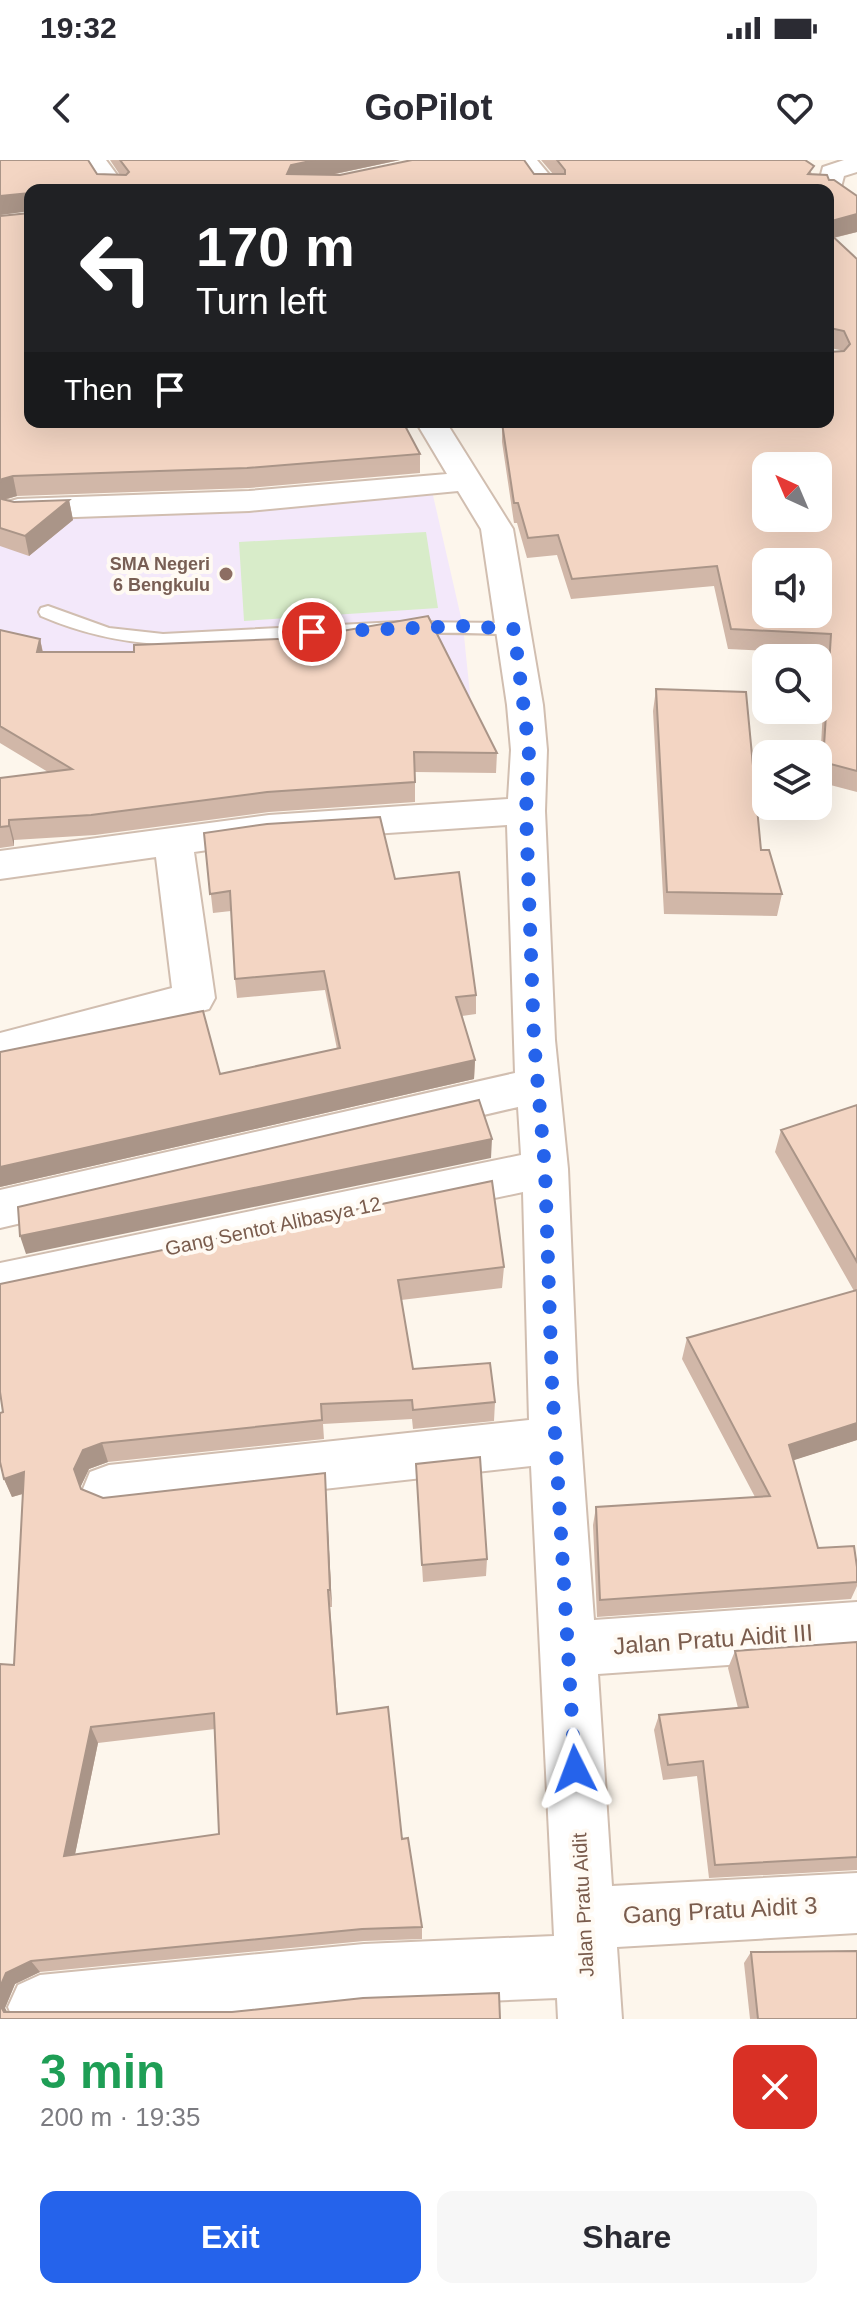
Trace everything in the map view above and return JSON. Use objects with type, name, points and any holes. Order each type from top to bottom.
[{"type":"street","points":[[94,160],[111,184]]},
{"type":"street","points":[[524,160],[544,184]]},
{"type":"street","points":[[831,184],[832,172],[857,164]]},
{"type":"street","name":"Jalan Pratu Aidit","points":[[435,428],[497,529],[514,629],[529,750],[526,811],[538,1085],[545,1169],[586,1968]]},
{"type":"street","points":[[18,509],[249,501],[470,481]]},
{"type":"street","points":[[0,865],[269,828],[526,811]]},
{"type":"street","points":[[0,1049],[194,998],[173,841]]},
{"type":"street","points":[[0,1209],[538,1085]]},
{"type":"street","name":"Gang Sentot Alibasya 12","points":[[0,1283],[545,1169]]},
{"type":"street","points":[[109,1489],[557,1440]]},
{"type":"street","name":"Jalan Pratu Aidit III","points":[[568,1649],[857,1629]]},
{"type":"street","name":"Gang Pratu Aidit 3","points":[[40,2007],[364,1975],[586,1968],[857,1903]]},
{"type":"lane","points":[[48,612],[79,627],[124,639],[216,640],[463,626],[514,629]]},
{"type":"shaded area","name":"SMA Negeri 6 Bengkulu","points":[[432,491],[463,626],[472,714],[0,740],[0,516],[24,521]]},
{"type":"green space","points":[[426,532],[438,608],[244,621],[239,542]]},
{"type":"building","points":[[0,160],[88,160],[97,174],[126,175],[129,172],[120,160],[315,160],[291,165],[287,174],[340,175],[412,160],[524,160],[534,174],[565,174],[557,160],[805,160],[814,166],[808,174],[827,175],[829,180],[834,180],[857,196],[857,214],[834,220],[834,184],[24,184],[24,194],[0,196]]},
{"type":"building","points":[[24,214],[24,428],[406,428],[420,454],[247,468],[13,476],[0,482],[0,216]]},
{"type":"building","points":[[834,238],[857,259],[857,771],[832,764],[832,740],[824,740],[825,724],[832,724],[831,634],[731,629],[717,566],[572,579],[558,535],[528,538],[518,503],[514,503],[503,428],[834,428],[834,352],[844,351],[850,344],[844,331],[834,329]]},
{"type":"building","points":[[0,496],[14,502],[69,500],[25,536],[0,528]]},
{"type":"building","points":[[428,616],[497,753],[414,752],[415,782],[267,792],[91,815],[9,820],[9,826],[0,827],[0,778],[72,769],[0,726],[0,630],[40,639],[37,652],[134,652],[134,645],[302,638]]},
{"type":"building","points":[[656,689],[746,692],[752,755],[752,820],[758,820],[761,850],[769,850],[782,894],[667,892]]},
{"type":"building","points":[[380,817],[395,879],[459,872],[476,995],[456,997],[475,1060],[0,1167],[0,1052],[203,1011],[220,1074],[340,1048],[324,971],[235,979],[230,891],[210,894],[204,833],[267,824]]},
{"type":"building","points":[[479,1100],[492,1139],[20,1236],[18,1207]]},
{"type":"building","points":[[857,1105],[857,1262],[781,1130]]},
{"type":"building","points":[[492,1181],[504,1267],[398,1280],[413,1369],[490,1363],[495,1402],[413,1410],[412,1400],[321,1404],[322,1420],[102,1443],[83,1450],[74,1469],[81,1489],[103,1498],[325,1473],[328,1590],[337,1714],[388,1707],[402,1839],[408,1838],[422,1927],[362,1929],[31,1961],[6,1973],[0,1987],[0,1664],[14,1665],[24,1472],[4,1479],[0,1462],[0,1413],[3,1412],[0,1392],[0,1284]],"holes":[[[214,1713],[219,1834],[64,1856],[91,1727]]]},
{"type":"building","points":[[857,1290],[857,1423],[789,1445],[818,1548],[854,1546],[857,1582],[600,1600],[596,1507],[770,1496],[687,1338]]},
{"type":"building","points":[[480,1457],[487,1559],[422,1565],[416,1464]]},
{"type":"building","points":[[857,1642],[857,1857],[715,1865],[703,1761],[668,1765],[659,1715],[748,1707],[735,1651]]},
{"type":"building","points":[[857,1951],[857,2019],[758,2019],[751,1952]]},
{"type":"building","points":[[499,1993],[500,2019],[0,2019],[0,2005],[4,2012],[232,2012],[363,1998]]},
{"type":"place","name":"SMA Negeri 6 Bengkulu","points":[[226,574]]},
{"type":"route","points":[[312,632],[463,626],[514,629],[529,750],[526,811],[534,1040],[545,1169],[552,1383],[575,1769]]}]
